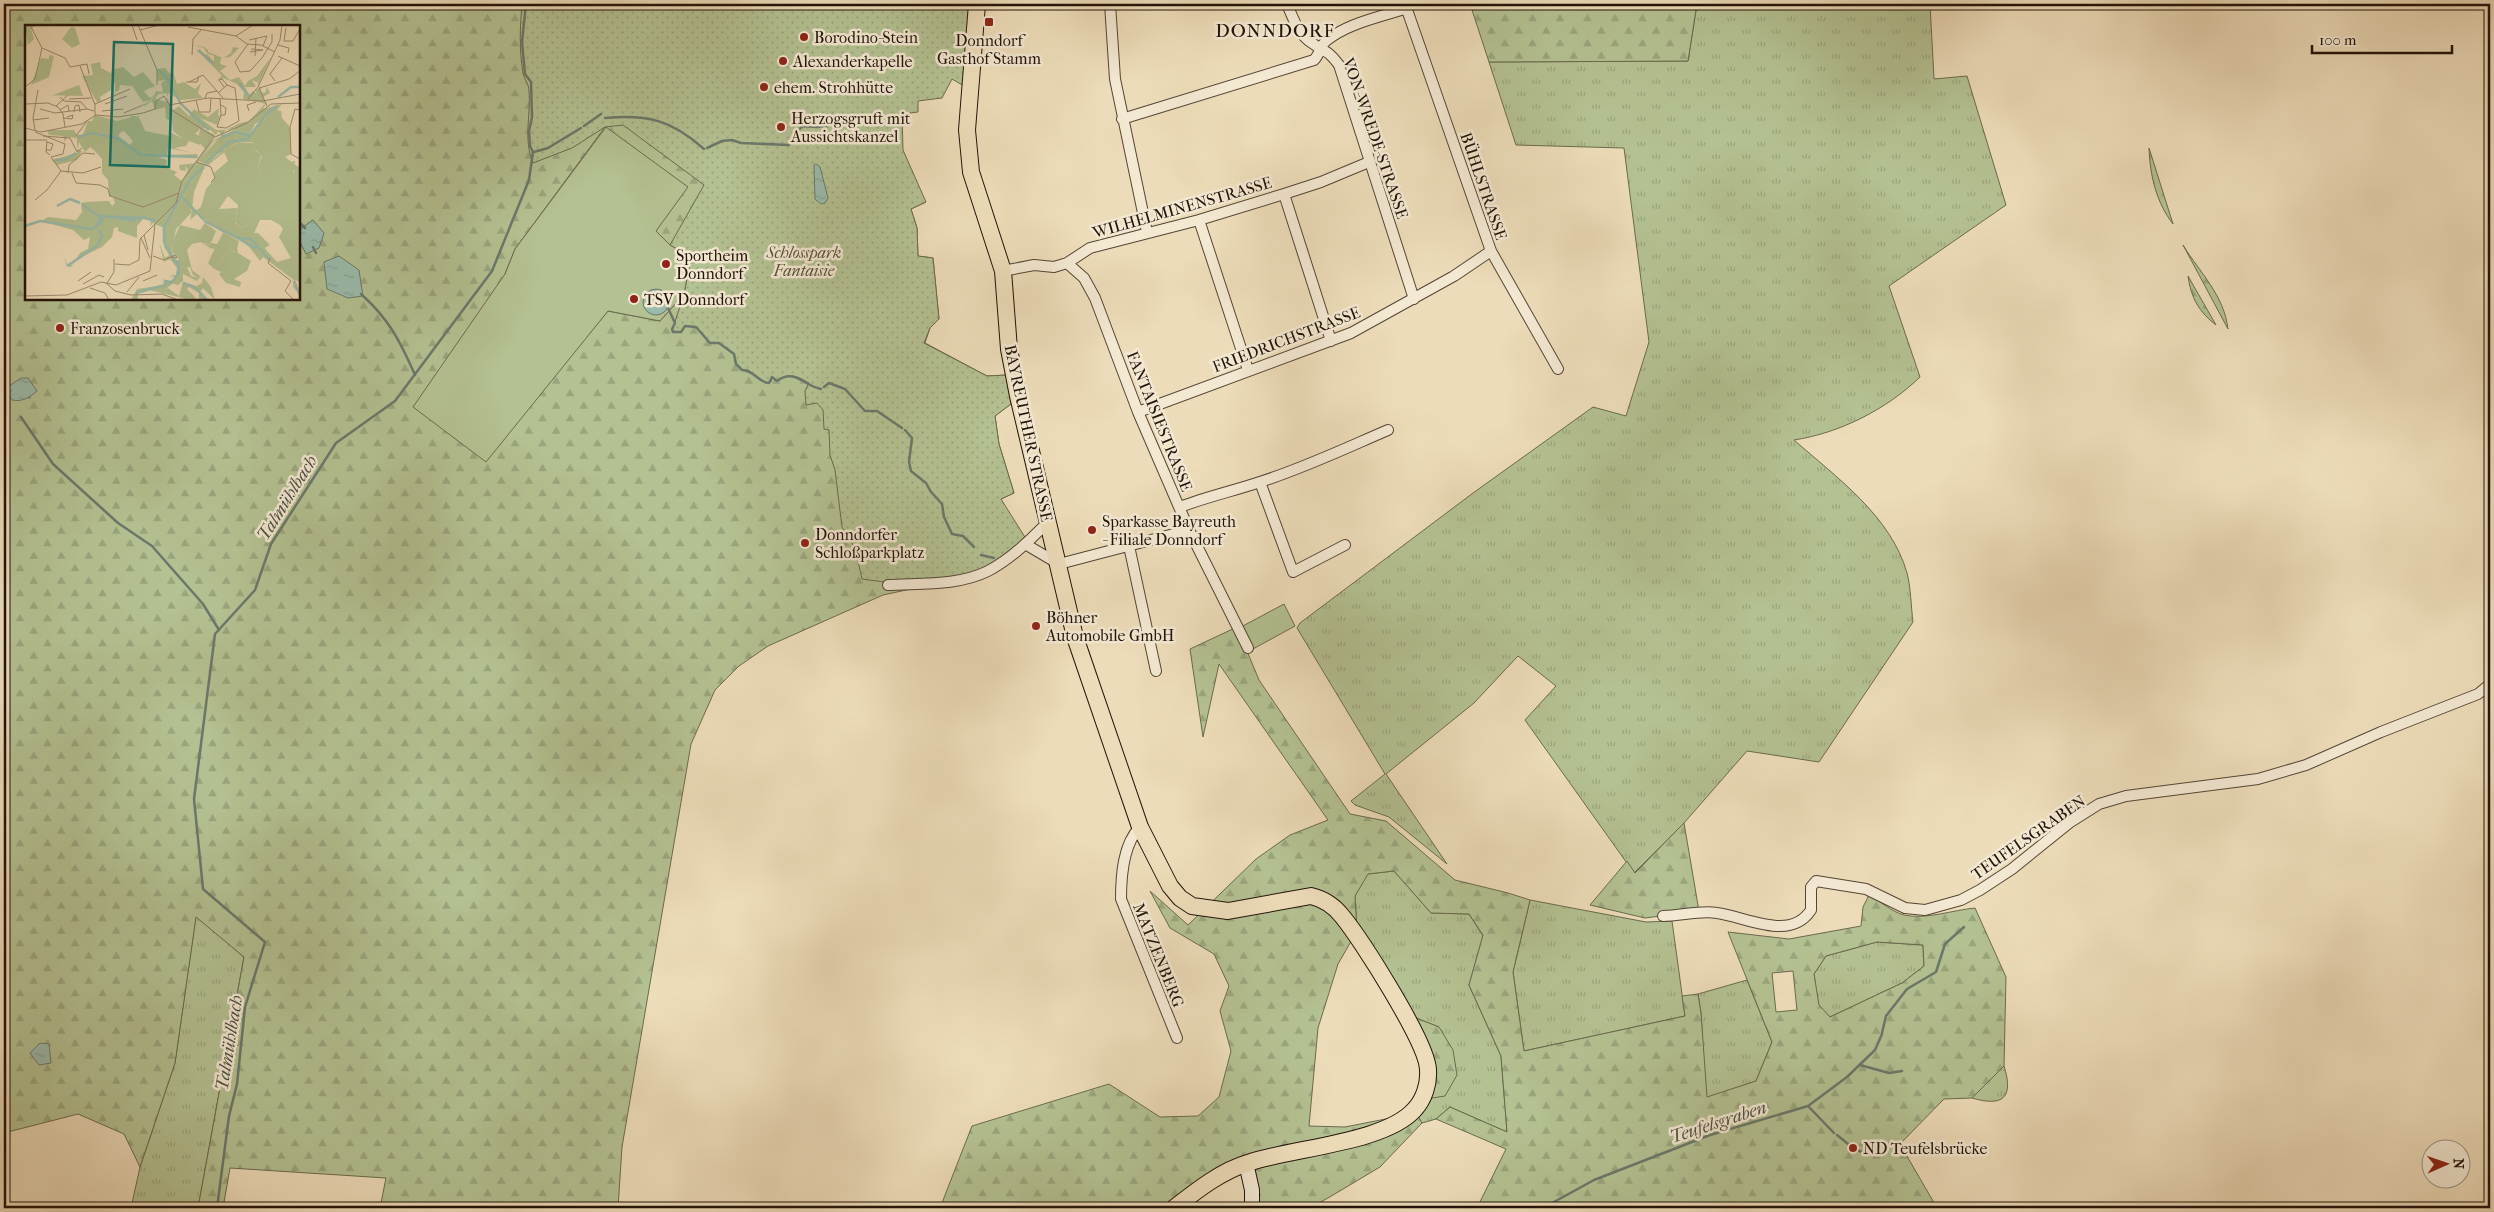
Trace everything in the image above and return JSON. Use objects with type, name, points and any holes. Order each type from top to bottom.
[{"type":"main road","name":"BAYREUTHER STRASSE","points":[[977,4],[968,142],[972,172],[1003,271],[1009,349],[1018,396],[1075,637],[1140,827],[1170,886],[1180,898],[1192,906],[1228,911],[1311,896],[1319,898],[1333,907],[1358,940],[1417,1035],[1428,1069],[1423,1097],[1405,1118],[1389,1127],[1352,1138],[1246,1163],[1200,1188],[1174,1208]]},
{"type":"street","name":"VON-WREDE-STRASSE","points":[[1287,4],[1297,28],[1311,43],[1328,51],[1338,65],[1414,299]]},
{"type":"street","points":[[1114,5],[1115,79],[1147,232]]},
{"type":"street","points":[[1122,119],[1314,60],[1320,55],[1324,42],[1341,31],[1406,6]]},
{"type":"street","name":"BÜHLSTRASSE","points":[[1406,6],[1491,251],[1558,369]]},
{"type":"street","name":"WILHELMINENSTRASSE","points":[[1003,271],[1034,265],[1054,267],[1067,263],[1090,248],[1199,220],[1284,194],[1321,182],[1369,162]]},
{"type":"street","points":[[1284,194],[1331,341]]},
{"type":"street","points":[[1199,220],[1248,370]]},
{"type":"street","name":"FRIEDRICHSTRASSE","points":[[1138,412],[1350,333],[1454,276],[1491,251]]},
{"type":"street","name":"FANTAISIESTRASSE","points":[[1067,263],[1084,278],[1095,298],[1138,412],[1190,530],[1248,648]]},
{"type":"street","points":[[1180,507],[1221,492],[1260,482],[1318,461],[1388,430]]},
{"type":"street","points":[[1260,482],[1293,572],[1345,545]]},
{"type":"street","points":[[888,585],[951,582],[988,571],[1025,544],[1048,522]]},
{"type":"street","points":[[1025,544],[1058,564],[1190,530]]},
{"type":"street","points":[[1129,546],[1156,671]]},
{"type":"street","name":"TEUFELSGRABEN","points":[[1663,916],[1717,912],[1783,927],[1795,925],[1811,910],[1811,887],[1816,881],[1866,889],[1905,908],[1925,910],[1961,900],[2012,869],[2069,823],[2100,804],[2126,796],[2258,779],[2306,765],[2381,732],[2478,694],[2490,684]]},
{"type":"street","name":"MATZENBERG","points":[[1140,827],[1131,837],[1121,881],[1121,899],[1177,1038]]},
{"type":"street","points":[[1246,1163],[1252,1190],[1252,1208]]},
{"type":"green space","points":[[4,4],[548,4],[605,127],[515,249],[505,274],[592,330],[608,311],[660,321],[684,294],[868,210],[926,202],[911,209],[917,228],[918,256],[933,258],[939,319],[930,328],[925,343],[987,376],[1007,375],[1011,404],[995,416],[999,444],[1014,493],[1001,499],[976,575],[883,595],[768,646],[739,666],[715,690],[691,744],[622,1147],[618,1208],[380,1208],[386,1178],[230,1168],[223,1208],[198,1208],[244,957],[196,917],[175,1063],[140,1167],[124,1134],[78,1114],[4,1133]],"holes":[[[28,378],[30,398],[9,395]]]},
{"type":"green space","name":"Schlosspark Fantaisie","points":[[522,4],[972,4],[964,86],[952,79],[942,98],[918,101],[918,112],[902,114],[903,150],[926,202],[911,209],[917,228],[918,256],[933,258],[939,319],[930,328],[924,343],[987,376],[1007,375],[1011,404],[995,416],[999,444],[1014,493],[1001,499],[1028,542],[977,575],[892,583],[862,579],[855,548],[842,527],[835,470],[830,455],[829,430],[824,429],[823,410],[817,403],[806,405],[805,391],[809,383],[797,377],[789,376],[777,381],[772,377],[771,382],[766,383],[748,370],[742,370],[736,364],[734,354],[719,343],[710,343],[696,328],[685,326],[681,332],[672,331],[684,294],[691,257],[670,245],[704,185],[623,125],[605,127],[572,148],[533,163],[528,145],[529,88],[523,73],[521,55]]},
{"type":"green space","points":[[1483,4],[1697,4],[1688,61],[1489,62],[1472,10]]},
{"type":"green space","points":[[1697,4],[1930,4],[1934,79],[1967,76],[2006,205],[1889,286],[1920,377],[1893,399],[1862,418],[1828,432],[1794,440],[1844,483],[1888,533],[1899,552],[1907,573],[1913,622],[1819,762],[1747,751],[1684,823],[1634,873],[1525,720],[1556,686],[1518,656],[1474,703],[1386,774],[1447,864],[1389,817],[1355,805],[1351,801],[1385,774],[1297,628],[1300,623],[1473,493],[1593,407],[1626,416],[1649,342],[1624,148],[1516,145],[1489,62],[1688,61]]},
{"type":"green space","points":[[785,79],[670,245],[656,231],[605,127],[611,102]]},
{"type":"green space","points":[[606,127],[688,187],[656,231],[670,245],[691,257],[684,294],[660,321],[608,311],[486,462],[413,407],[505,274],[515,249]]},
{"type":"green space","points":[[2149,148],[2173,224],[2162,207],[2155,188]]},
{"type":"green space","points":[[2183,245],[2222,305],[2228,329]]},
{"type":"green space","points":[[2188,276],[2216,325],[2200,310],[2191,291]]},
{"type":"green space","points":[[1284,604],[1295,626],[1253,649],[1241,627]]},
{"type":"green space","points":[[1237,627],[1259,680],[1350,814],[1386,821],[1455,880],[1530,900],[1513,972],[1524,1051],[1685,1016],[1682,996],[1698,994],[1707,1097],[1756,1081],[1772,1042],[1728,932],[1789,939],[1861,926],[1863,907],[1869,895],[1895,911],[1912,916],[1930,916],[1975,908],[2006,977],[2004,1066],[1972,1098],[1944,1099],[1900,1144],[1937,1208],[1477,1208],[1506,1149],[1436,1119],[1450,1107],[1507,1132],[1501,1056],[1469,985],[1483,935],[1469,914],[1431,913],[1394,871],[1368,874],[1355,896],[1357,931],[1338,964],[1318,1028],[1309,1126],[1345,1127],[1416,1113],[1422,1123],[1380,1167],[1309,1208],[1260,1208],[1255,1168],[1244,1155],[1165,1208],[940,1208],[972,1126],[1109,1084],[1160,1117],[1198,1116],[1219,1097],[1231,1051],[1220,1011],[1229,986],[1214,954],[1170,928],[1150,891],[1188,925],[1256,859],[1290,835],[1328,820],[1219,664],[1203,737],[1190,649]],"holes":[[[1877,942],[1923,945],[1924,966],[1902,983],[1830,1017],[1819,1005],[1814,974],[1826,956]],[[1793,971],[1797,1010],[1776,1012],[1772,973]]]},
{"type":"green space","points":[[1684,823],[1699,911],[1645,918],[1590,905],[1627,861],[1635,873]]},
{"type":"green space","points":[[1394,871],[1431,913],[1469,914],[1483,936],[1469,985],[1501,1056],[1507,1132],[1450,1107],[1436,1119],[1422,1123],[1416,1113],[1439,1027],[1411,1016],[1357,931],[1355,896],[1367,874]]},
{"type":"green space","points":[[1530,900],[1646,922],[1672,921],[1685,1016],[1524,1051],[1513,972]]},
{"type":"green space","points":[[196,916],[244,957],[198,1208],[131,1208],[140,1167],[175,1063]]},
{"type":"green space","points":[[1877,942],[1923,945],[1924,966],[1902,983],[1830,1017],[1818,1005],[1814,974],[1826,956]]},
{"type":"green space","points":[[1747,980],[1772,1042],[1756,1081],[1706,1098],[1701,1013],[1698,994]]},
{"type":"green space","points":[[1411,1016],[1439,1027],[1453,1050],[1457,1075],[1445,1096],[1426,1099]]},
{"type":"green space","points":[[2004,1066],[2008,1086],[2003,1097],[1991,1101],[1972,1098]]},
{"type":"water","points":[[1418,4],[1463,4],[1420,9]]},
{"type":"water","points":[[816,164],[820,167],[828,198],[825,203],[821,204],[815,199],[814,165]]},
{"type":"water","points":[[313,220],[324,233],[319,248],[306,254],[300,242],[300,229]]},
{"type":"water","points":[[339,256],[359,270],[363,296],[348,298],[327,289],[324,262]]},
{"type":"water","points":[[656,289],[665,293],[669,302],[665,311],[656,315],[647,311],[643,302],[647,293]]},
{"type":"water","points":[[21,378],[28,378],[37,391],[25,399],[12,400],[9,395],[9,386]]},
{"type":"water","points":[[40,1043],[49,1044],[51,1063],[39,1065],[30,1053]]},
{"type":"waterway","name":"Talmühlbach","points":[[217,1208],[229,1116],[237,1084],[245,1007],[265,942],[203,889],[194,799],[215,634],[255,590],[271,544],[336,443],[395,401],[492,271],[529,180],[533,152],[530,146],[529,131],[532,117],[531,82],[525,74],[522,42],[526,4]]},
{"type":"waterway","points":[[584,126],[601,114]]},
{"type":"waterway","points":[[605,118],[634,117],[658,121],[681,131],[704,149]]},
{"type":"waterway","points":[[817,127],[829,125]]},
{"type":"waterway","points":[[707,148],[722,141],[732,140],[741,143],[789,145],[797,131],[803,126],[816,127]]},
{"type":"waterway","points":[[534,152],[548,148],[581,128]]},
{"type":"waterway","points":[[300,223],[305,228]]},
{"type":"waterway","points":[[313,247],[316,253]]},
{"type":"waterway","points":[[361,294],[379,312],[393,331],[415,375]]},
{"type":"waterway","points":[[668,308],[675,323],[672,329],[673,332],[681,332],[685,326],[696,327],[710,343],[719,343],[734,354],[736,364],[742,370],[750,372],[762,381],[769,383],[772,377],[777,381],[789,376],[821,389]]},
{"type":"waterway","points":[[824,387],[829,383],[845,389],[865,411],[877,411],[902,428]]},
{"type":"waterway","points":[[21,417],[53,464],[118,523],[152,546],[203,604],[219,630]]},
{"type":"waterway","points":[[905,430],[912,438],[909,462],[911,471],[926,483],[942,504],[944,517],[952,534],[963,536],[974,547]]},
{"type":"waterway","points":[[981,555],[994,558]]},
{"type":"waterway","points":[[1882,1033],[1886,1016],[1907,989],[1936,972],[1945,944],[1964,927]]},
{"type":"waterway","name":"Teufelsgraben","points":[[1543,1208],[1594,1180],[1710,1135],[1808,1106],[1847,1077],[1875,1050],[1882,1034]]},
{"type":"waterway","points":[[1860,1065],[1889,1073],[1902,1071]]},
{"type":"waterway","points":[[1808,1106],[1834,1133]]},
{"type":"waterway","points":[[1837,1135],[1853,1148],[1864,1153]]},
{"type":"place","name":"Donndorf Gasthof Stamm","points":[[989,22]]},
{"type":"place","name":"Borodino-Stein","points":[[804,37]]},
{"type":"place","name":"Alexanderkapelle","points":[[783,61]]},
{"type":"place","name":"ehem. Strohhütte","points":[[764,87]]},
{"type":"place","name":"Herzogsgruft mit Aussichtskanzel","points":[[781,127]]},
{"type":"place","name":"Sportheim Donndorf","points":[[666,264]]},
{"type":"place","name":"TSV Donndorf","points":[[634,299]]},
{"type":"place","name":"Franzosenbruck","points":[[60,328]]},
{"type":"place","name":"Sparkasse Bayreuth - Filiale Donndorf","points":[[1092,530]]},
{"type":"place","name":"Donndorfer Schloßparkplatz","points":[[805,543]]},
{"type":"place","name":"Böhner Automobile GmbH","points":[[1036,626]]},
{"type":"place","name":"ND Teufelsbrücke","points":[[1853,1148]]},
{"type":"district","name":"DONNDORF","points":[[1275,30]]}]
